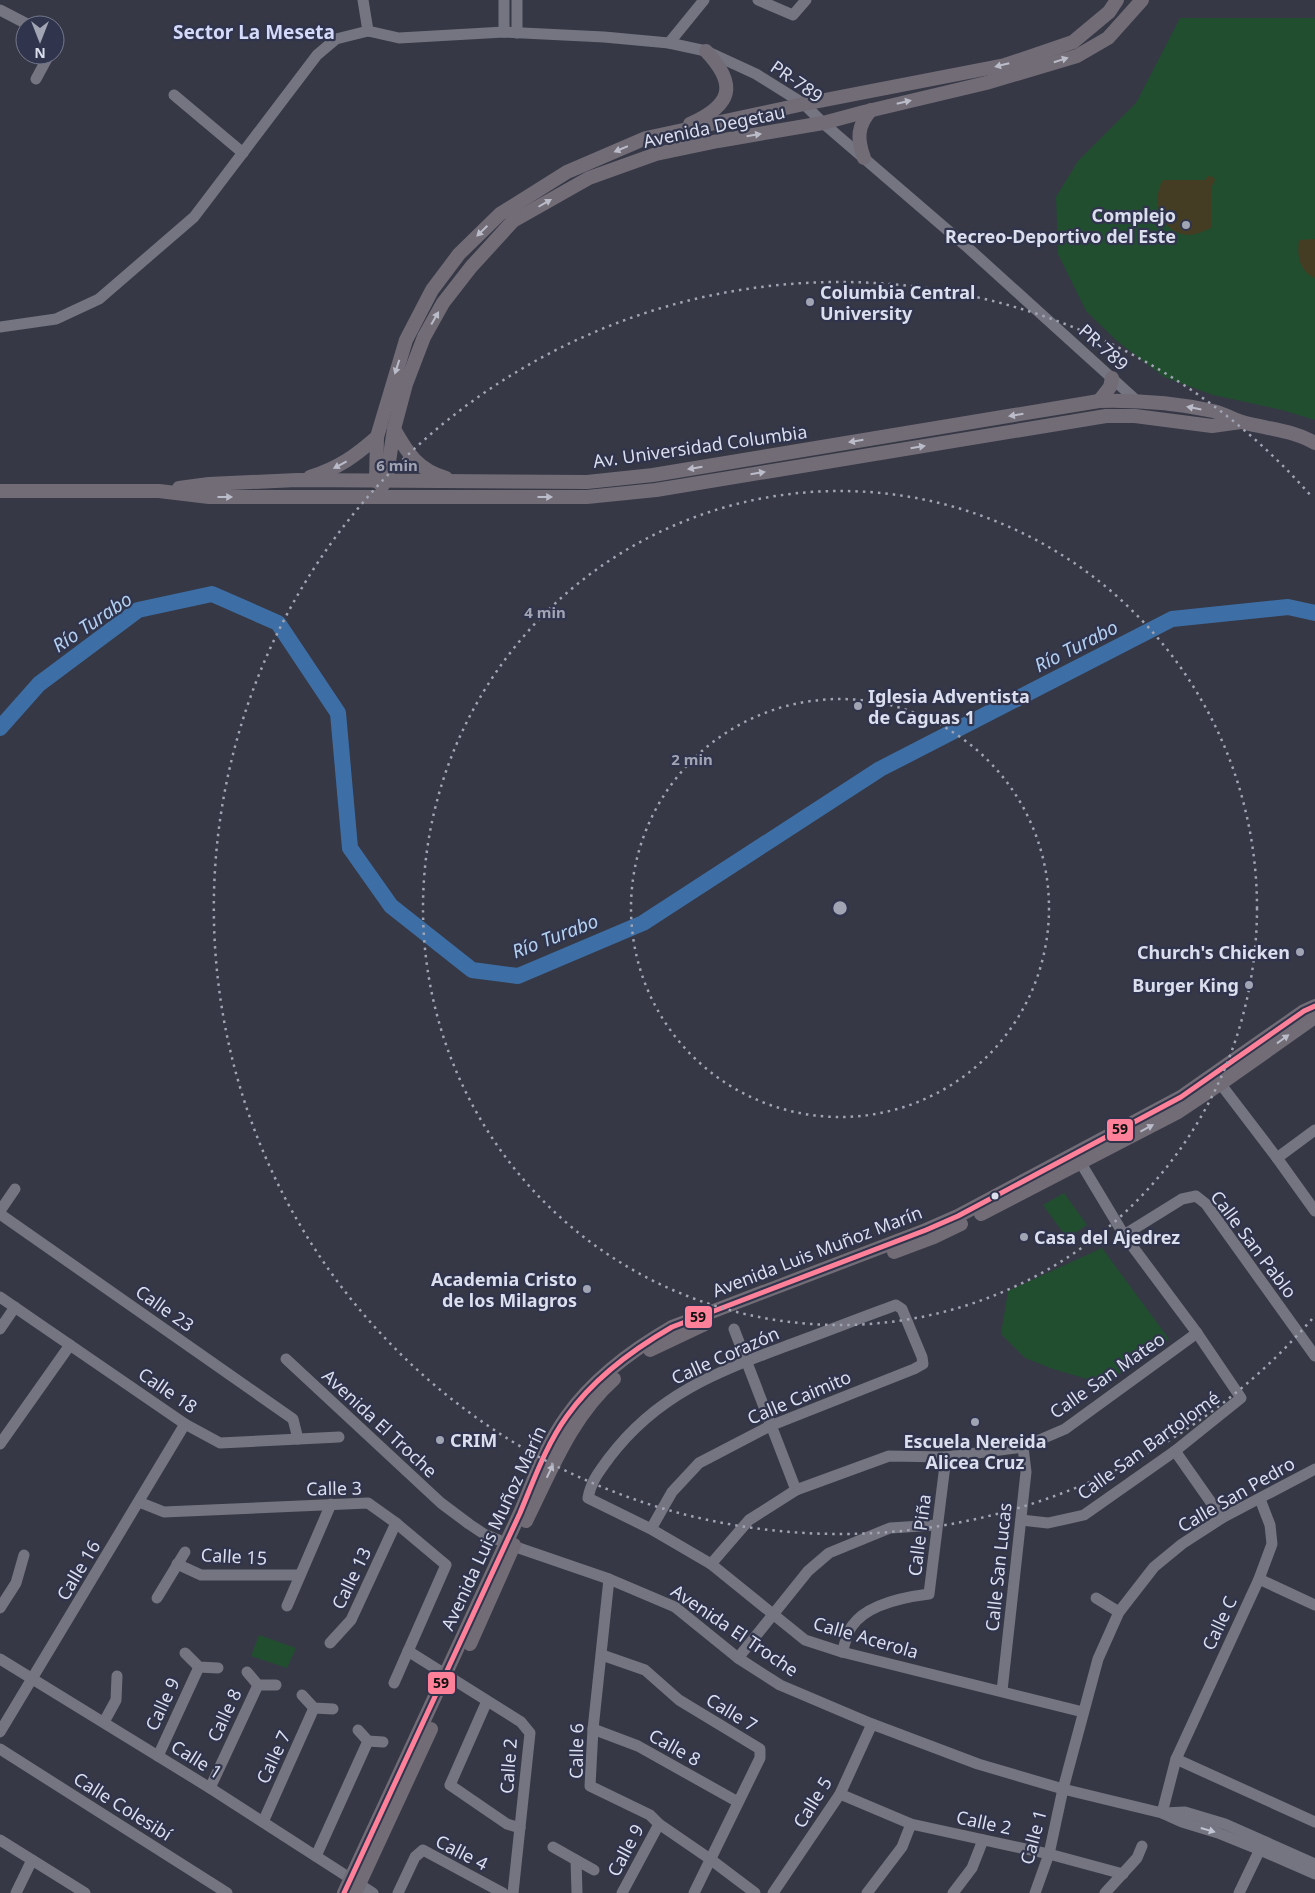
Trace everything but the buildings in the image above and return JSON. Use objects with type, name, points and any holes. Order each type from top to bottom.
[{"type":"main road","name":"Avenida Degetau","points":[[381,482],[377,437],[406,340],[432,290],[459,254],[500,214],[567,172],[646,138],[804,104],[1005,65],[1073,42],[1109,12],[1117,0]]},
{"type":"main road","name":"Avenida Degetau","points":[[381,482],[406,384],[424,337],[438,312],[471,267],[513,221],[589,178],[656,154],[823,123],[986,83],[1077,56],[1108,38],[1142,0]]},
{"type":"main road","points":[[667,134],[705,117],[722,101],[727,90],[727,80],[718,64],[706,51]]},
{"type":"main road","points":[[864,158],[858,133],[861,124],[871,110]]},
{"type":"main road","points":[[1100,401],[1110,387],[1112,378]]},
{"type":"main road","points":[[1020,430],[1044,421],[1118,409],[1128,406],[1136,400],[1149,410],[1178,416],[1194,423]]},
{"type":"main road","name":"Av. Universidad Columbia","points":[[159,491],[209,484],[297,480],[587,482],[654,475],[1100,401],[1136,400],[1216,412],[1241,422],[1302,436],[1315,443]]},
{"type":"main road","name":"Av. Universidad Columbia","points":[[0,491],[159,491],[209,497],[587,497],[656,490],[1106,416],[1135,416],[1212,426],[1241,422]]},
{"type":"main road","points":[[394,429],[414,462],[436,475],[459,482]]},
{"type":"main road","points":[[896,435],[899,450]]},
{"type":"main road","points":[[297,480],[326,472],[353,458],[377,437]]},
{"type":"main road","points":[[265,497],[276,491],[358,489],[381,482],[410,490],[495,491],[520,497]]},
{"type":"main road","name":"Avenida Luis Muñoz Marín","points":[[344,1893],[355,1885],[509,1544],[567,1436],[608,1384],[663,1337],[728,1315],[813,1278],[910,1241],[942,1234],[1078,1158],[1178,1112],[1304,1011],[1315,1006]]},
{"type":"main road","name":"Avenida Luis Muñoz Marín","points":[[1217,1079],[1315,1017]]},
{"type":"street","points":[[0,327],[56,318],[99,299],[194,217],[317,55],[336,39],[368,30],[362,0]]},
{"type":"street","points":[[504,0],[504,32]]},
{"type":"street","points":[[517,0],[517,33]]},
{"type":"street","points":[[669,43],[704,0]]},
{"type":"street","points":[[758,0],[793,14],[806,0]]},
{"type":"street","points":[[0,10],[15,18]]},
{"type":"street","name":"PR-789","points":[[368,30],[399,38],[504,32],[604,37],[669,43],[706,51],[756,74],[804,104],[823,123],[966,246],[1136,400]]},
{"type":"street","points":[[36,79],[44,65]]},
{"type":"street","points":[[174,95],[243,153]]},
{"type":"street","points":[[1217,1079],[1315,1211]]},
{"type":"street","points":[[1277,1158],[1315,1130]]},
{"type":"street","name":"Calle San Bartolomé","points":[[1021,1520],[1048,1523],[1084,1515],[1175,1450],[1241,1398],[1197,1333],[1124,1235],[1078,1158]]},
{"type":"street","points":[[0,1213],[15,1189]]},
{"type":"street","name":"Calle San Pablo","points":[[1124,1235],[1182,1200],[1196,1196],[1206,1204],[1315,1356]]},
{"type":"street","name":"Calle 23","points":[[0,1213],[293,1419],[298,1439]]},
{"type":"street","name":"Calle 18","points":[[0,1297],[184,1424],[220,1444],[339,1437]]},
{"type":"street","name":"Calle Caimito","points":[[651,1529],[672,1492],[700,1463],[770,1426],[923,1364],[922,1357],[902,1309],[896,1305],[890,1307]]},
{"type":"street","points":[[0,1330],[15,1307]]},
{"type":"street","name":"Calle Corazón","points":[[588,1498],[590,1484],[624,1438],[657,1409],[691,1386],[746,1361],[890,1307]]},
{"type":"street","points":[[734,1329],[796,1490]]},
{"type":"street","name":"Calle San Mateo","points":[[711,1564],[749,1520],[796,1490],[889,1456],[946,1457],[1023,1448],[1065,1429],[1197,1333]]},
{"type":"street","points":[[0,1444],[70,1345]]},
{"type":"street","name":"Avenida El Troche","points":[[286,1359],[441,1503],[469,1524],[509,1544],[609,1579],[675,1607],[738,1658],[780,1685],[872,1724],[978,1764],[1063,1789],[1162,1813],[1185,1812],[1225,1824],[1315,1874]]},
{"type":"street","name":"Calle 16","points":[[0,1732],[184,1424]]},
{"type":"street","name":"Calle San Lucas","points":[[1002,1691],[1026,1472],[1023,1448]]},
{"type":"street","points":[[1175,1450],[1222,1518]]},
{"type":"street","name":"Calle Piña","points":[[842,1652],[852,1626],[867,1612],[904,1597],[930,1594],[946,1457]]},
{"type":"street","name":"Calle San Pedro","points":[[1063,1789],[1098,1659],[1119,1612],[1154,1567],[1182,1544],[1222,1518],[1315,1469]]},
{"type":"street","name":"Calle Acerola","points":[[588,1498],[651,1529],[711,1564],[805,1640],[842,1652],[1083,1712]]},
{"type":"street","name":"Calle C","points":[[1162,1813],[1176,1759],[1259,1580],[1272,1544],[1270,1525],[1260,1499]]},
{"type":"street","name":"Calle 3","points":[[139,1502],[164,1512],[368,1503],[396,1523],[446,1565],[408,1651]]},
{"type":"street","points":[[287,1606],[331,1504]]},
{"type":"street","name":"Calle 13","points":[[330,1643],[351,1620],[396,1523]]},
{"type":"street","points":[[738,1658],[808,1571],[829,1553],[890,1528],[937,1525]]},
{"type":"street","points":[[177,1564],[185,1552]]},
{"type":"street","points":[[0,1608],[16,1583],[24,1555]]},
{"type":"street","name":"Calle 15","points":[[157,1598],[177,1564],[200,1575],[300,1575]]},
{"type":"street","name":"Calle 6","points":[[609,1579],[593,1729],[590,1786],[650,1815],[659,1824],[755,1893]]},
{"type":"street","points":[[1259,1580],[1315,1605]]},
{"type":"street","points":[[1096,1598],[1119,1612]]},
{"type":"street","points":[[394,1683],[408,1651]]},
{"type":"street","name":"Calle 2","points":[[408,1651],[520,1722],[530,1733],[513,1893]]},
{"type":"street","points":[[185,1653],[199,1667],[218,1668]]},
{"type":"street","name":"Calle 7","points":[[602,1655],[645,1670],[679,1700],[760,1749],[760,1758],[694,1893]]},
{"type":"street","name":"Calle 1","points":[[0,1659],[210,1788],[316,1856],[355,1885],[373,1893]]},
{"type":"street","name":"Calle 9","points":[[158,1756],[199,1667]]},
{"type":"street","points":[[247,1672],[258,1684],[276,1685]]},
{"type":"street","points":[[104,1722],[116,1700],[117,1676]]},
{"type":"street","name":"Calle 8","points":[[210,1788],[258,1684]]},
{"type":"street","points":[[302,1695],[314,1708],[333,1709]]},
{"type":"street","points":[[487,1701],[450,1785],[507,1824],[520,1828]]},
{"type":"street","name":"Calle 7","points":[[263,1822],[314,1708]]},
{"type":"street","name":"Calle 5","points":[[773,1893],[840,1794],[872,1724]]},
{"type":"street","name":"Calle 8","points":[[593,1729],[638,1746],[738,1802]]},
{"type":"street","points":[[358,1730],[368,1741],[383,1742]]},
{"type":"street","points":[[316,1856],[368,1741]]},
{"type":"street","name":"Calle Colesibí","points":[[0,1749],[227,1893]]},
{"type":"street","points":[[1176,1759],[1315,1822]]},
{"type":"street","name":"Calle 1","points":[[1035,1893],[1049,1854],[1063,1789]]},
{"type":"street","name":"Calle 2","points":[[840,1794],[911,1824],[1049,1854],[1123,1874]]},
{"type":"street","name":"Calle 9","points":[[622,1893],[659,1824]]},
{"type":"street","points":[[867,1893],[902,1847],[911,1824]]},
{"type":"street","points":[[0,1840],[85,1893]]},
{"type":"street","points":[[953,1893],[972,1868],[983,1840]]},
{"type":"street","points":[[1239,1893],[1262,1845]]},
{"type":"street","name":"Avenida El Troche","points":[[1262,1845],[1315,1864]]},
{"type":"street","points":[[553,1846],[594,1870]]},
{"type":"street","points":[[1105,1893],[1137,1858],[1142,1846]]},
{"type":"street","name":"Calle 4","points":[[398,1893],[415,1857],[423,1850],[503,1893]]},
{"type":"street","points":[[16,1893],[32,1860]]},
{"type":"street","points":[[576,1860],[577,1893]]},
{"type":"green space","name":"Complejo Recreo-Deportivo del Este","points":[[1180,18],[1315,18],[1315,420],[1282,410],[1213,395],[1164,377],[1117,341],[1086,311],[1058,254],[1056,197],[1078,161],[1136,103]]},
{"type":"green space","points":[[1064,1193],[1087,1225],[1067,1238],[1043,1205]]},
{"type":"green space","points":[[1102,1248],[1169,1339],[1122,1373],[1087,1379],[1025,1358],[1001,1334],[1008,1291]]},
{"type":"green space","points":[[259,1635],[296,1648],[287,1668],[251,1656]]},
{"type":"sand","points":[[1208,176],[1213,177],[1215,180],[1211,188],[1211,228],[1197,234],[1188,235],[1171,229],[1160,215],[1158,206],[1159,188],[1163,180],[1205,180]]},
{"type":"sand","points":[[1315,239],[1315,278],[1302,267],[1298,252],[1299,240]]},
{"type":"waterway","name":"Río Turabo","points":[[0,728],[39,684],[138,610],[212,594],[278,623],[338,713],[350,848],[391,906],[472,970],[518,976],[643,923],[880,769],[1172,619],[1288,607],[1315,613]]},
{"type":"transit line","name":"59","points":[[344,1893],[520,1513],[535,1475],[567,1416],[589,1389],[602,1377],[628,1355],[672,1327],[958,1216],[1181,1097],[1304,1011],[1315,1006]]},
{"type":"place","name":"Complejo Recreo-Deportivo del Este","points":[[1186,225]]},
{"type":"place","name":"Columbia Central University","points":[[810,302]]},
{"type":"place","name":"Iglesia Adventista de Caguas 1","points":[[858,706]]},
{"type":"place","name":"Church's Chicken","points":[[1300,952]]},
{"type":"place","name":"Burger King","points":[[1249,985]]},
{"type":"place","name":"Casa del Ajedrez","points":[[1024,1237]]},
{"type":"place","name":"Academia Cristo de los Milagros","points":[[587,1289]]},
{"type":"place","name":"Escuela Nereida Alicea Cruz","points":[[975,1422]]},
{"type":"place","name":"CRIM","points":[[440,1440]]},
{"type":"district","name":"Sector La Meseta","points":[[254,32]]}]
